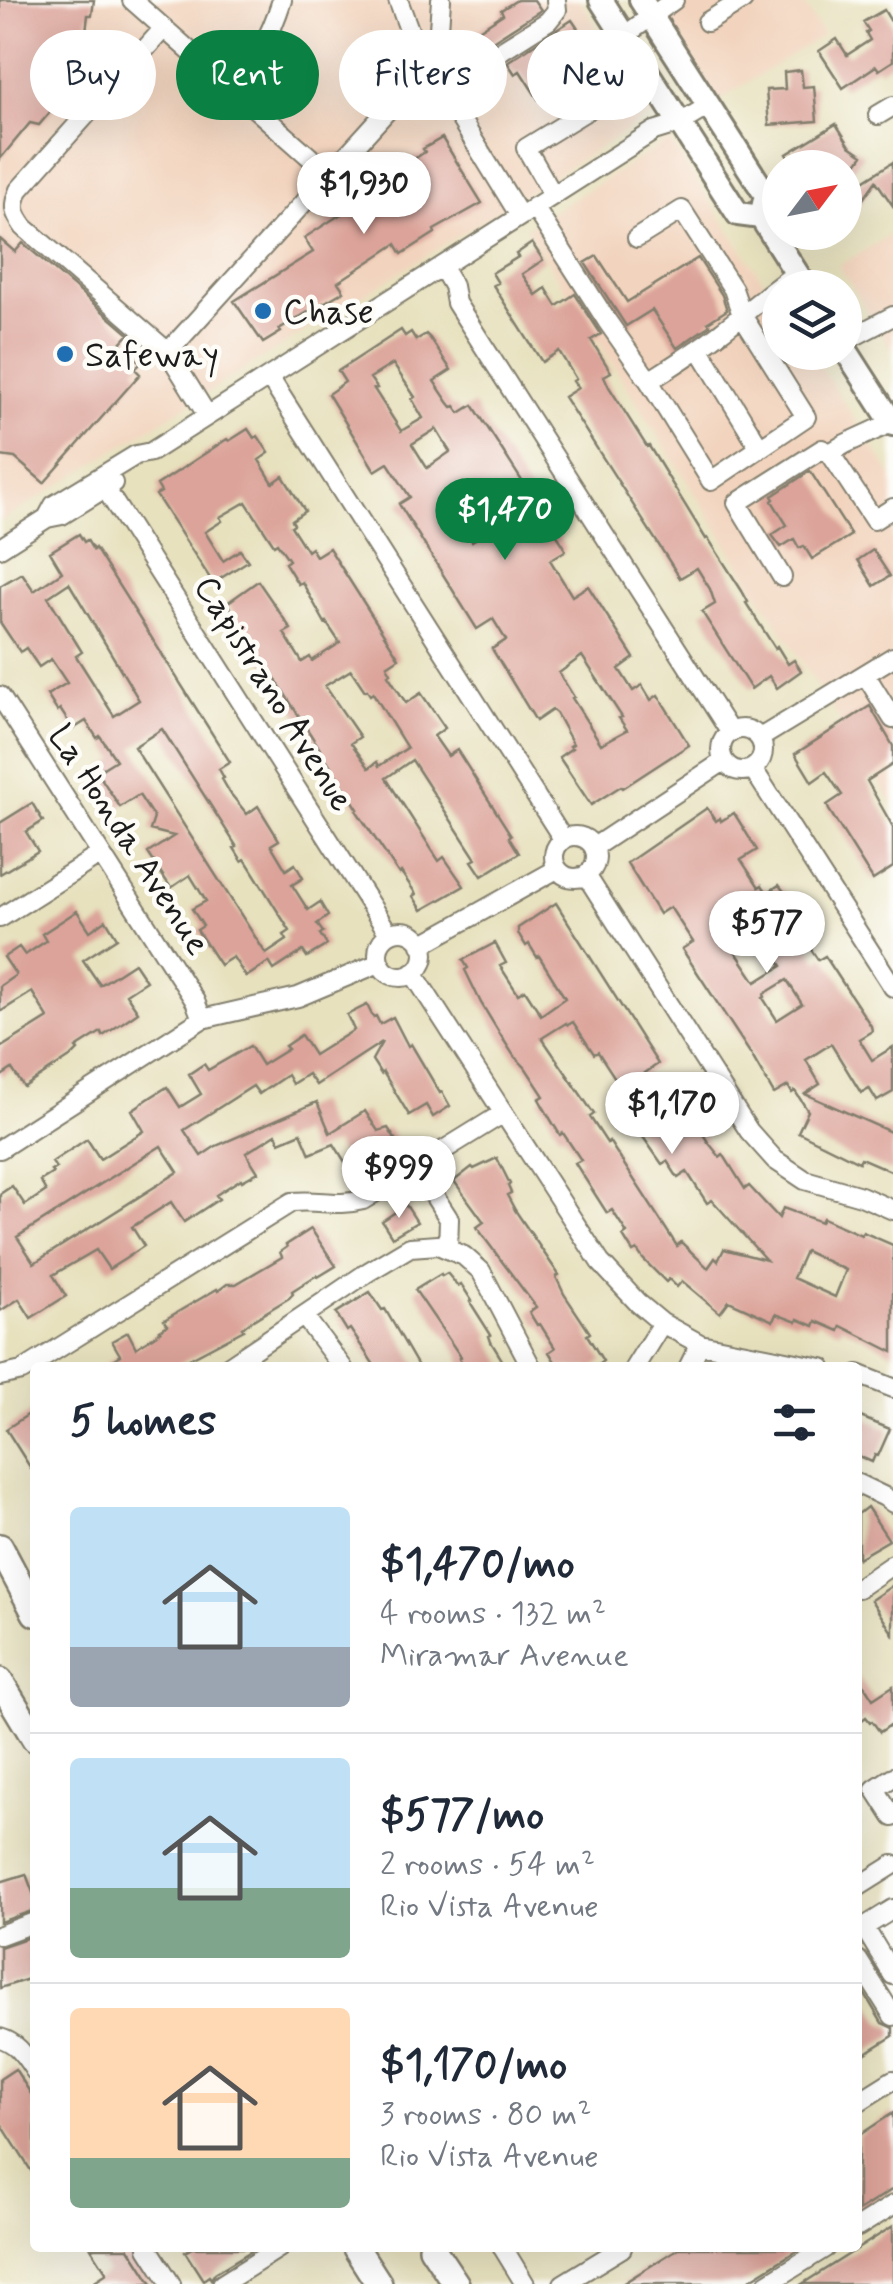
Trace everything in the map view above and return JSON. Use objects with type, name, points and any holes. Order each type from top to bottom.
[{"type":"highway","points":[[0,1546],[30,1603]]},
{"type":"highway","points":[[0,1681],[30,1731]]},
{"type":"highway","points":[[359,2252],[380,2284]]},
{"type":"highway","points":[[435,2252],[456,2284]]},
{"type":"main road","points":[[600,0],[620,30]]},
{"type":"main road","points":[[646,8],[766,195],[761,217],[795,270]]},
{"type":"main road","points":[[659,91],[738,214],[761,217]]},
{"type":"main road","points":[[859,370],[893,423]]},
{"type":"street","points":[[132,0],[176,39]]},
{"type":"street","points":[[271,30],[282,0]]},
{"type":"street","points":[[398,0],[409,30]]},
{"type":"street","points":[[440,0],[439,29],[446,46],[454,56],[473,64],[548,21],[557,10],[556,0]]},
{"type":"street","points":[[629,30],[646,8],[674,0]]},
{"type":"street","points":[[707,22],[744,0]]},
{"type":"street","points":[[164,28],[19,190],[14,213],[24,227],[168,352],[207,415]]},
{"type":"street","points":[[47,518],[54,504],[136,455],[151,452],[654,131],[680,123],[710,105]]},
{"type":"street","points":[[267,120],[329,174]]},
{"type":"street","points":[[168,352],[378,120]]},
{"type":"street","points":[[463,120],[649,381],[711,481],[806,417],[682,210],[636,238]]},
{"type":"street","points":[[552,195],[526,148],[572,120]]},
{"type":"street","points":[[442,267],[454,286],[456,303],[730,732]]},
{"type":"street","points":[[649,381],[762,303]]},
{"type":"street","points":[[862,332],[893,316]]},
{"type":"street","points":[[699,348],[760,448]]},
{"type":"street","points":[[269,377],[563,839]]},
{"type":"street","points":[[830,453],[893,423]]},
{"type":"street","points":[[782,577],[737,503],[822,449],[830,453],[874,520],[893,508]]},
{"type":"street","points":[[0,548],[47,518],[62,516],[143,464],[151,452]]},
{"type":"street","name":"Capistrano Avenue","points":[[105,488],[389,934]]},
{"type":"street","points":[[760,738],[892,660]]},
{"type":"street","points":[[865,674],[893,720]]},
{"type":"street","name":"La Honda Avenue","points":[[0,696],[195,1001],[202,1019]]},
{"type":"street","points":[[748,729],[760,738],[763,758],[754,769],[735,770],[724,761],[722,744],[730,732],[748,729]]},
{"type":"street","points":[[594,847],[724,761]]},
{"type":"street","points":[[754,769],[893,987]]},
{"type":"street","points":[[576,835],[594,847],[596,862],[586,875],[570,878],[558,869],[554,856],[563,839],[576,835]]},
{"type":"street","points":[[0,918],[101,854]]},
{"type":"street","points":[[422,944],[558,869]]},
{"type":"street","points":[[586,875],[749,1131],[775,1160],[804,1180],[861,1196],[893,1210]]},
{"type":"street","points":[[404,931],[422,944],[423,960],[413,973],[398,977],[380,963],[378,947],[389,934],[404,931]]},
{"type":"street","points":[[0,1149],[202,1019],[298,997],[380,963]]},
{"type":"street","points":[[413,973],[600,1262],[638,1303],[662,1323],[700,1344],[792,1362]]},
{"type":"street","points":[[36,1362],[292,1202],[314,1200],[341,1206],[363,1200],[502,1114]]},
{"type":"street","points":[[433,1194],[449,1220],[448,1249]]},
{"type":"street","points":[[235,1362],[410,1247],[438,1245],[464,1256],[482,1271],[529,1362]]},
{"type":"street","points":[[304,1316],[339,1362]]},
{"type":"street","points":[[638,1362],[662,1323]]},
{"type":"street","points":[[691,1362],[700,1344]]},
{"type":"street","points":[[0,1376],[30,1366]]},
{"type":"street","points":[[862,1376],[893,1388]]},
{"type":"street","points":[[862,1486],[893,1503]]},
{"type":"street","points":[[862,1585],[893,1564]]},
{"type":"street","points":[[893,1777],[875,1788],[893,1817]]},
{"type":"street","points":[[862,1884],[893,1864]]},
{"type":"street","points":[[893,1909],[864,1928],[893,1975]]},
{"type":"street","points":[[0,1936],[30,1924]]},
{"type":"street","points":[[862,1966],[893,2016]]},
{"type":"street","points":[[0,2038],[12,2042],[30,2063]]},
{"type":"street","points":[[862,2099],[893,2080]]},
{"type":"street","points":[[862,2224],[893,2205]]},
{"type":"street","points":[[151,2252],[171,2284]]},
{"type":"street","points":[[222,2284],[273,2252]]},
{"type":"street","points":[[505,2252],[525,2284]]},
{"type":"street","points":[[562,2284],[615,2252]]},
{"type":"street","points":[[767,2284],[819,2252]]},
{"type":"shaded area","points":[[0,0],[579,0],[598,30],[527,30],[527,120],[643,120],[0,522]]},
{"type":"shaded area","points":[[651,0],[801,0],[823,35],[718,101]]},
{"type":"shaded area","points":[[669,140],[762,279],[762,370],[822,370],[893,477],[893,804],[526,228]]},
{"type":"shaded area","points":[[893,233],[893,351],[862,302],[862,270],[842,270],[839,266]]},
{"type":"building","points":[[0,0],[94,0],[86,30],[30,30],[30,120],[43,120],[39,125],[30,123],[0,159]]},
{"type":"building","points":[[517,0],[534,0],[541,10],[507,32],[479,30],[503,14],[501,10]]},
{"type":"building","points":[[884,10],[893,25],[893,61],[879,70],[876,66],[843,88],[819,51],[837,39],[847,55],[870,40],[863,22]]},
{"type":"building","points":[[572,20],[579,30],[557,30]]},
{"type":"building","points":[[527,49],[527,82],[520,71],[515,74],[507,62]]},
{"type":"building","points":[[801,70],[803,87],[814,86],[817,121],[769,125],[766,90],[785,89],[784,72]]},
{"type":"building","points":[[836,124],[856,150],[794,150]]},
{"type":"building","points":[[442,138],[482,203],[434,230],[402,254],[396,244],[338,282],[344,291],[279,329],[281,332],[263,343],[234,301],[313,252],[304,238],[366,198],[362,192]]},
{"type":"building","points":[[893,162],[893,206],[876,181],[862,200],[862,182]]},
{"type":"building","name":"Safeway","points":[[0,239],[15,252],[23,243],[129,334],[120,344],[141,363],[135,369],[140,374],[44,483],[15,458],[0,456]]},
{"type":"building","points":[[532,243],[543,260],[522,274],[536,295],[546,288],[557,306],[575,294],[601,334],[591,340],[611,372],[604,376],[609,387],[775,648],[788,664],[794,660],[801,671],[777,688],[769,676],[751,689],[702,612],[715,604],[697,568],[680,578],[564,397],[578,388],[559,351],[542,362],[493,285],[498,283],[492,273]]},
{"type":"building","points":[[597,256],[627,302],[698,258],[727,310],[677,348],[652,310],[626,326],[585,263]]},
{"type":"building","points":[[401,330],[405,336],[411,332],[416,340],[426,334],[430,338],[451,370],[434,381],[460,413],[473,405],[564,546],[565,551],[550,560],[572,596],[588,586],[634,658],[619,669],[633,691],[642,685],[651,700],[658,695],[689,745],[591,805],[559,757],[573,744],[556,713],[552,710],[536,721],[492,649],[506,640],[493,619],[477,629],[399,504],[410,497],[388,463],[375,471],[328,394],[345,382],[338,371]],"holes":[[[393,364],[415,397],[412,399],[423,418],[401,431],[370,378]],[[436,429],[450,452],[427,468],[412,444]],[[468,483],[496,526],[472,541],[444,498]],[[582,656],[627,730],[601,744],[559,673]]]},
{"type":"building","points":[[248,429],[254,438],[258,436],[269,453],[259,460],[273,483],[283,476],[305,511],[292,520],[291,526],[307,551],[311,548],[316,556],[329,548],[399,658],[387,666],[391,673],[388,675],[406,703],[421,693],[445,728],[434,736],[448,756],[457,750],[519,853],[482,876],[472,861],[476,859],[412,760],[386,778],[439,861],[444,857],[464,886],[422,910],[413,896],[416,894],[356,810],[227,603],[258,581],[291,629],[284,633],[302,662],[310,657],[312,661],[340,643],[302,582],[298,584],[285,563],[289,560],[277,543],[274,545],[246,502],[220,517],[222,521],[205,532],[223,561],[240,550],[248,561],[213,583],[156,495],[161,492],[157,485]],"holes":[[[351,670],[365,691],[373,693],[407,748],[369,768],[351,743],[360,737],[325,686]]]},
{"type":"building","points":[[810,471],[851,535],[812,559],[794,539],[781,547],[772,535],[787,525],[772,496]]},
{"type":"building","points":[[79,534],[95,548],[230,762],[219,769],[230,793],[247,814],[258,806],[279,840],[271,845],[286,870],[295,864],[303,878],[292,885],[308,910],[320,902],[328,916],[317,924],[327,945],[307,957],[303,951],[274,970],[269,962],[246,977],[233,957],[220,965],[197,930],[203,926],[192,909],[206,901],[190,875],[171,888],[148,853],[174,836],[150,830],[154,818],[139,795],[120,807],[97,772],[116,760],[86,721],[73,729],[47,695],[67,683],[51,659],[39,667],[26,648],[20,652],[0,622],[0,586],[22,573],[34,591],[62,572],[50,552]],"holes":[[[69,583],[139,700],[114,716],[76,656],[82,652],[48,597]],[[162,729],[242,861],[245,859],[290,931],[284,935],[287,940],[266,954],[134,747]]]},
{"type":"building","points":[[873,550],[890,576],[874,586],[858,560]]},
{"type":"building","points":[[870,706],[893,746],[893,764],[867,781],[893,827],[893,867],[873,880],[827,805],[842,795],[826,772],[812,782],[795,754]]},
{"type":"building","points":[[32,803],[43,821],[26,832],[38,851],[0,874],[0,823]]},
{"type":"building","points":[[707,808],[716,821],[734,813],[757,850],[741,860],[759,887],[762,885],[767,893],[779,885],[788,897],[804,922],[796,927],[818,960],[825,956],[871,1026],[872,1031],[859,1039],[872,1060],[893,1047],[893,1092],[877,1101],[869,1088],[861,1093],[831,1044],[806,1060],[820,1084],[805,1094],[893,1133],[893,1172],[861,1158],[859,1162],[798,1132],[808,1111],[788,1086],[774,1094],[682,949],[693,942],[670,907],[659,914],[627,863]],"holes":[[[744,911],[782,966],[756,982],[719,927]],[[787,980],[802,1004],[777,1020],[763,998]]]},
{"type":"building","points":[[556,903],[658,1064],[645,1073],[644,1079],[660,1103],[663,1101],[668,1108],[681,1100],[745,1189],[749,1186],[779,1218],[783,1208],[821,1222],[823,1218],[893,1245],[893,1352],[841,1326],[839,1331],[816,1321],[814,1326],[776,1314],[773,1321],[729,1301],[720,1313],[682,1281],[677,1287],[669,1279],[666,1282],[637,1250],[633,1252],[623,1236],[627,1233],[612,1210],[607,1213],[575,1163],[581,1160],[563,1133],[560,1135],[539,1099],[544,1096],[503,1039],[465,970],[468,968],[463,960],[495,943],[506,963],[500,966],[518,994],[525,990],[541,1015],[565,998],[539,956],[529,944],[526,946],[518,928]],"holes":[[[573,1022],[628,1098],[620,1104],[662,1164],[667,1161],[678,1178],[687,1172],[707,1203],[712,1200],[766,1260],[724,1249],[718,1261],[715,1258],[708,1268],[681,1242],[677,1246],[542,1038]],[[805,1251],[846,1270],[835,1297],[793,1278]]]},
{"type":"building","points":[[77,911],[90,931],[106,920],[117,938],[83,960],[100,985],[134,963],[146,981],[126,994],[138,1012],[103,1036],[101,1032],[76,1048],[73,1055],[24,1087],[12,1069],[0,1077],[0,1048],[48,1018],[32,992],[0,1012],[0,986],[16,975],[4,957],[19,947],[25,955],[46,941],[42,934]]},
{"type":"building","points":[[367,1005],[380,1024],[393,1017],[408,1046],[411,1044],[450,1106],[433,1117],[426,1105],[409,1115],[372,1060],[382,1042],[316,1085],[308,1074],[292,1084],[287,1075],[259,1094],[253,1086],[184,1130],[201,1156],[317,1102],[330,1133],[365,1111],[378,1131],[388,1128],[395,1139],[350,1170],[334,1144],[310,1154],[301,1133],[280,1142],[276,1134],[246,1153],[258,1172],[216,1195],[219,1199],[184,1222],[171,1202],[132,1227],[144,1246],[125,1259],[109,1269],[96,1250],[53,1275],[66,1296],[31,1318],[19,1299],[0,1311],[0,1194],[12,1186],[25,1205],[46,1191],[40,1181],[53,1173],[56,1168],[52,1162],[87,1139],[100,1159],[144,1131],[132,1110],[167,1087],[180,1107],[201,1094],[189,1074],[204,1064],[208,1070],[250,1046],[262,1065],[288,1049],[285,1046],[301,1035],[314,1055],[354,1030],[347,1015]],"holes":[[[161,1146],[178,1172],[34,1263],[17,1237]]]},
{"type":"building","points":[[497,1158],[510,1184],[511,1193],[507,1195],[559,1275],[556,1277],[564,1294],[590,1333],[587,1335],[602,1362],[555,1362],[549,1352],[555,1348],[529,1312],[536,1307],[477,1227],[484,1222],[454,1181]]},
{"type":"building","points":[[406,1205],[417,1222],[392,1237],[382,1221]]},
{"type":"building","points":[[311,1229],[336,1266],[292,1291],[289,1298],[250,1322],[244,1330],[183,1362],[109,1362],[120,1355],[112,1341],[128,1332],[136,1348],[168,1325],[164,1320],[282,1257],[280,1252]]},
{"type":"building","points":[[447,1273],[458,1286],[461,1284],[503,1362],[461,1362],[415,1290]]},
{"type":"building","points":[[370,1292],[385,1309],[416,1362],[372,1362],[336,1313]]},
{"type":"building","points":[[30,1413],[30,1467],[6,1429]]},
{"type":"building","points":[[862,1418],[890,1429],[872,1462],[862,1458]]},
{"type":"building","points":[[867,1507],[889,1540],[862,1556],[862,1511]]},
{"type":"building","points":[[893,1585],[893,1634],[871,1600]]},
{"type":"building","points":[[862,1682],[873,1699],[893,1686],[893,1723],[880,1732],[866,1717],[862,1720]]},
{"type":"building","points":[[26,1874],[30,1912],[0,1922],[0,1882]]},
{"type":"building","points":[[30,1937],[30,1979],[0,1988],[0,1947]]},
{"type":"building","points":[[862,1990],[882,2023],[893,2028],[893,2036],[862,2055]]},
{"type":"building","points":[[15,2069],[30,2092],[30,2169],[0,2122],[0,2079]]},
{"type":"building","points":[[893,2113],[893,2189],[862,2208],[862,2133]]},
{"type":"building","points":[[893,2226],[893,2284],[802,2284],[853,2252],[862,2252],[862,2246]]},
{"type":"building","points":[[94,2252],[132,2252],[152,2284],[90,2284],[107,2273]]},
{"type":"building","points":[[185,2252],[249,2252],[211,2279],[209,2276],[203,2280]]},
{"type":"building","points":[[673,2252],[795,2252],[743,2284],[622,2284]]},
{"type":"place","name":"Chase","points":[[263,311]]},
{"type":"place","name":"Safeway","points":[[65,354]]}]
